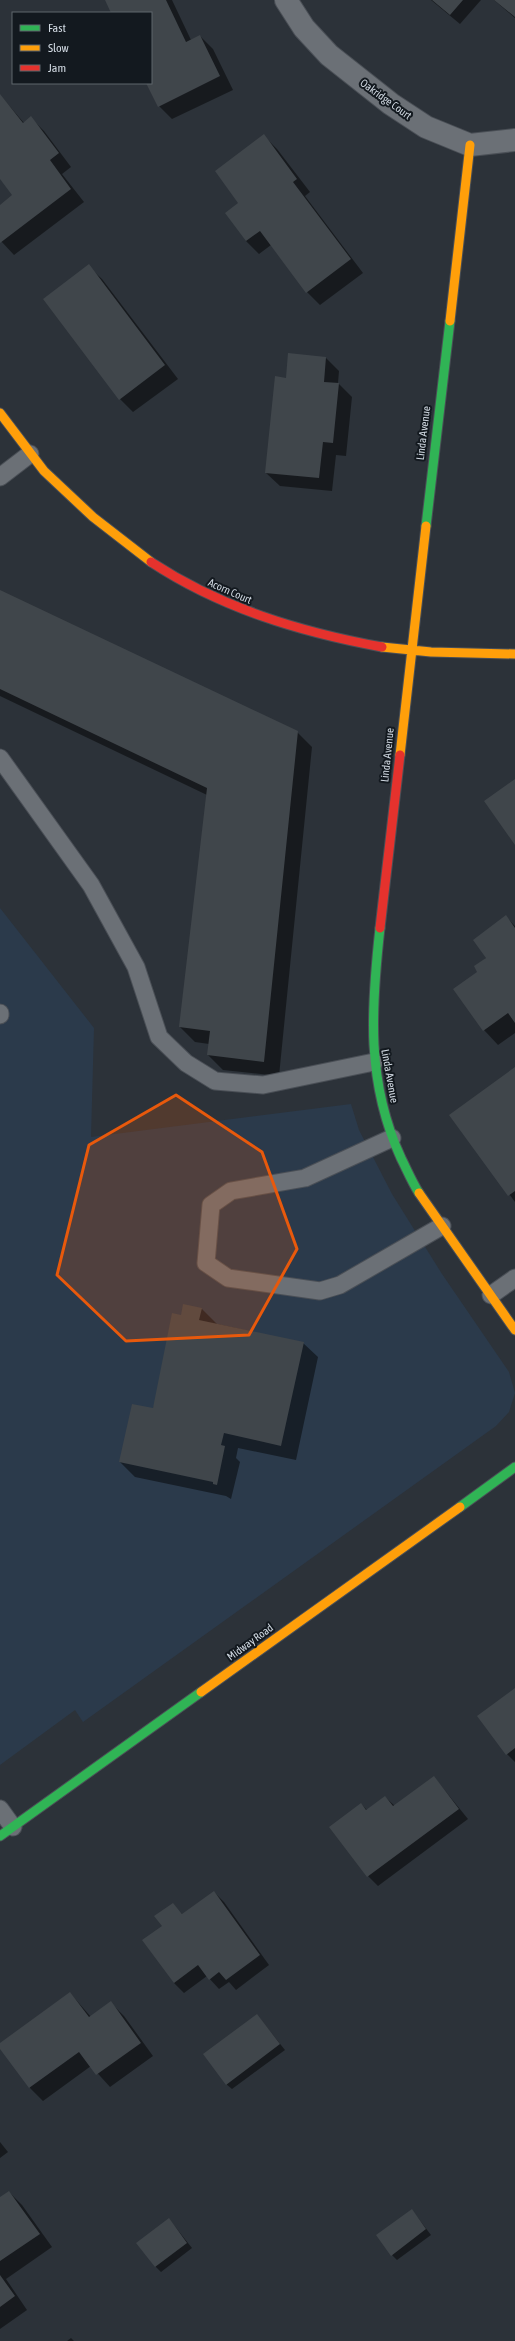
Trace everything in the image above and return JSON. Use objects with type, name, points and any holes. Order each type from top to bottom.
[{"type":"street","name":"Oakridge Court","points":[[286,0],[304,28],[329,55],[357,78],[426,127],[470,146]]},
{"type":"street","points":[[470,146],[515,140]]},
{"type":"street","name":"Linda Avenue","points":[[470,146],[410,652],[374,980],[372,1031],[374,1062],[379,1091],[392,1138],[414,1186],[515,1330]]},
{"type":"street","name":"Acorn Court","points":[[0,413],[43,470],[104,526],[143,556],[185,583],[230,605],[276,622],[410,652],[484,656],[515,654]]},
{"type":"street","name":"Midway Road","points":[[7,1832],[515,1467]]},
{"type":"lane","points":[[0,477],[30,454]]},
{"type":"lane","points":[[0,758],[91,885],[136,967],[159,1037],[186,1063],[215,1082],[263,1085],[374,1062]]},
{"type":"lane","points":[[392,1138],[305,1178],[231,1191],[211,1205],[206,1262],[228,1278],[320,1292],[340,1285],[442,1226]]},
{"type":"lane","points":[[490,1295],[515,1278]]},
{"type":"lane","points":[[0,1809],[7,1832]]},
{"type":"highlighted area","points":[[176,1095],[262,1152],[297,1249],[249,1335],[126,1341],[57,1275],[89,1145]]},
{"type":"shaded area","points":[[0,908],[94,1028],[91,1137],[351,1104],[359,1130],[392,1194],[442,1274],[509,1372],[515,1393],[509,1412],[496,1426],[83,1722],[75,1710],[0,1765]]},
{"type":"building","points":[[105,0],[166,0],[186,42],[200,35],[220,76],[158,107],[146,84],[152,84],[152,12],[111,12]]},
{"type":"building","points":[[432,0],[463,0],[450,15]]},
{"type":"building","points":[[494,0],[515,0],[515,17]]},
{"type":"building","points":[[0,94],[23,123],[31,116],[59,153],[50,160],[71,189],[0,243],[0,205],[12,195],[0,179]]},
{"type":"building","points":[[264,134],[297,179],[293,182],[351,259],[306,293],[260,231],[246,241],[225,213],[238,203],[215,171]]},
{"type":"building","points":[[89,264],[165,365],[119,400],[43,299]]},
{"type":"building","points":[[288,353],[326,357],[324,382],[339,383],[333,443],[323,442],[319,478],[265,473],[275,376],[286,378]]},
{"type":"building","points":[[0,590],[298,731],[264,1062],[207,1055],[210,1031],[179,1027],[207,788],[0,689]]},
{"type":"building","points":[[515,779],[515,845],[484,801]]},
{"type":"building","points":[[506,915],[515,928],[515,1023],[508,1013],[483,1031],[453,989],[477,972],[474,966],[486,958],[473,940]]},
{"type":"building","points":[[515,1067],[515,1191],[508,1196],[449,1115]]},
{"type":"building","points":[[183,1304],[202,1308],[199,1320],[304,1342],[281,1446],[224,1433],[221,1445],[225,1446],[217,1485],[213,1484],[213,1482],[119,1462],[132,1404],[153,1408],[172,1313],[181,1315]]},
{"type":"building","points":[[515,1688],[515,1748],[506,1755],[477,1716]]},
{"type":"building","points":[[434,1776],[459,1809],[367,1877],[329,1827],[361,1803],[366,1810],[385,1796],[393,1806]]},
{"type":"building","points":[[214,1891],[260,1955],[226,1980],[219,1972],[209,1980],[198,1965],[174,1983],[142,1940],[162,1926],[154,1916],[173,1903],[182,1914]]},
{"type":"building","points":[[70,1992],[89,2017],[111,2001],[141,2043],[96,2075],[79,2052],[29,2088],[0,2049],[0,2043]]},
{"type":"building","points":[[257,2014],[280,2044],[226,2085],[203,2054]]},
{"type":"building","points":[[9,2191],[40,2234],[0,2261],[0,2197]]},
{"type":"building","points":[[412,2209],[426,2229],[391,2256],[376,2235]]},
{"type":"building","points":[[169,2218],[187,2243],[155,2267],[136,2243]]},
{"type":"building","points":[[0,2275],[15,2296],[0,2307]]},
{"type":"traffic: fast","points":[[426,526],[450,321]]},
{"type":"traffic: fast","points":[[380,928],[373,1016],[377,1073],[382,1101],[390,1130],[401,1158],[419,1193]]},
{"type":"traffic: fast","points":[[460,1507],[515,1467]]},
{"type":"traffic: fast","points":[[0,1836],[201,1692]]},
{"type":"traffic: slow","points":[[450,321],[470,145]]},
{"type":"traffic: slow","points":[[0,413],[44,471],[93,517],[151,562]]},
{"type":"traffic: slow","points":[[400,755],[426,526]]},
{"type":"traffic: slow","points":[[382,647],[431,652],[515,654]]},
{"type":"traffic: slow","points":[[419,1193],[515,1330]]},
{"type":"traffic: slow","points":[[201,1692],[460,1507]]},
{"type":"traffic: jam","points":[[151,562],[205,593],[262,616],[321,634],[382,647]]},
{"type":"traffic: jam","points":[[380,928],[400,755]]}]
